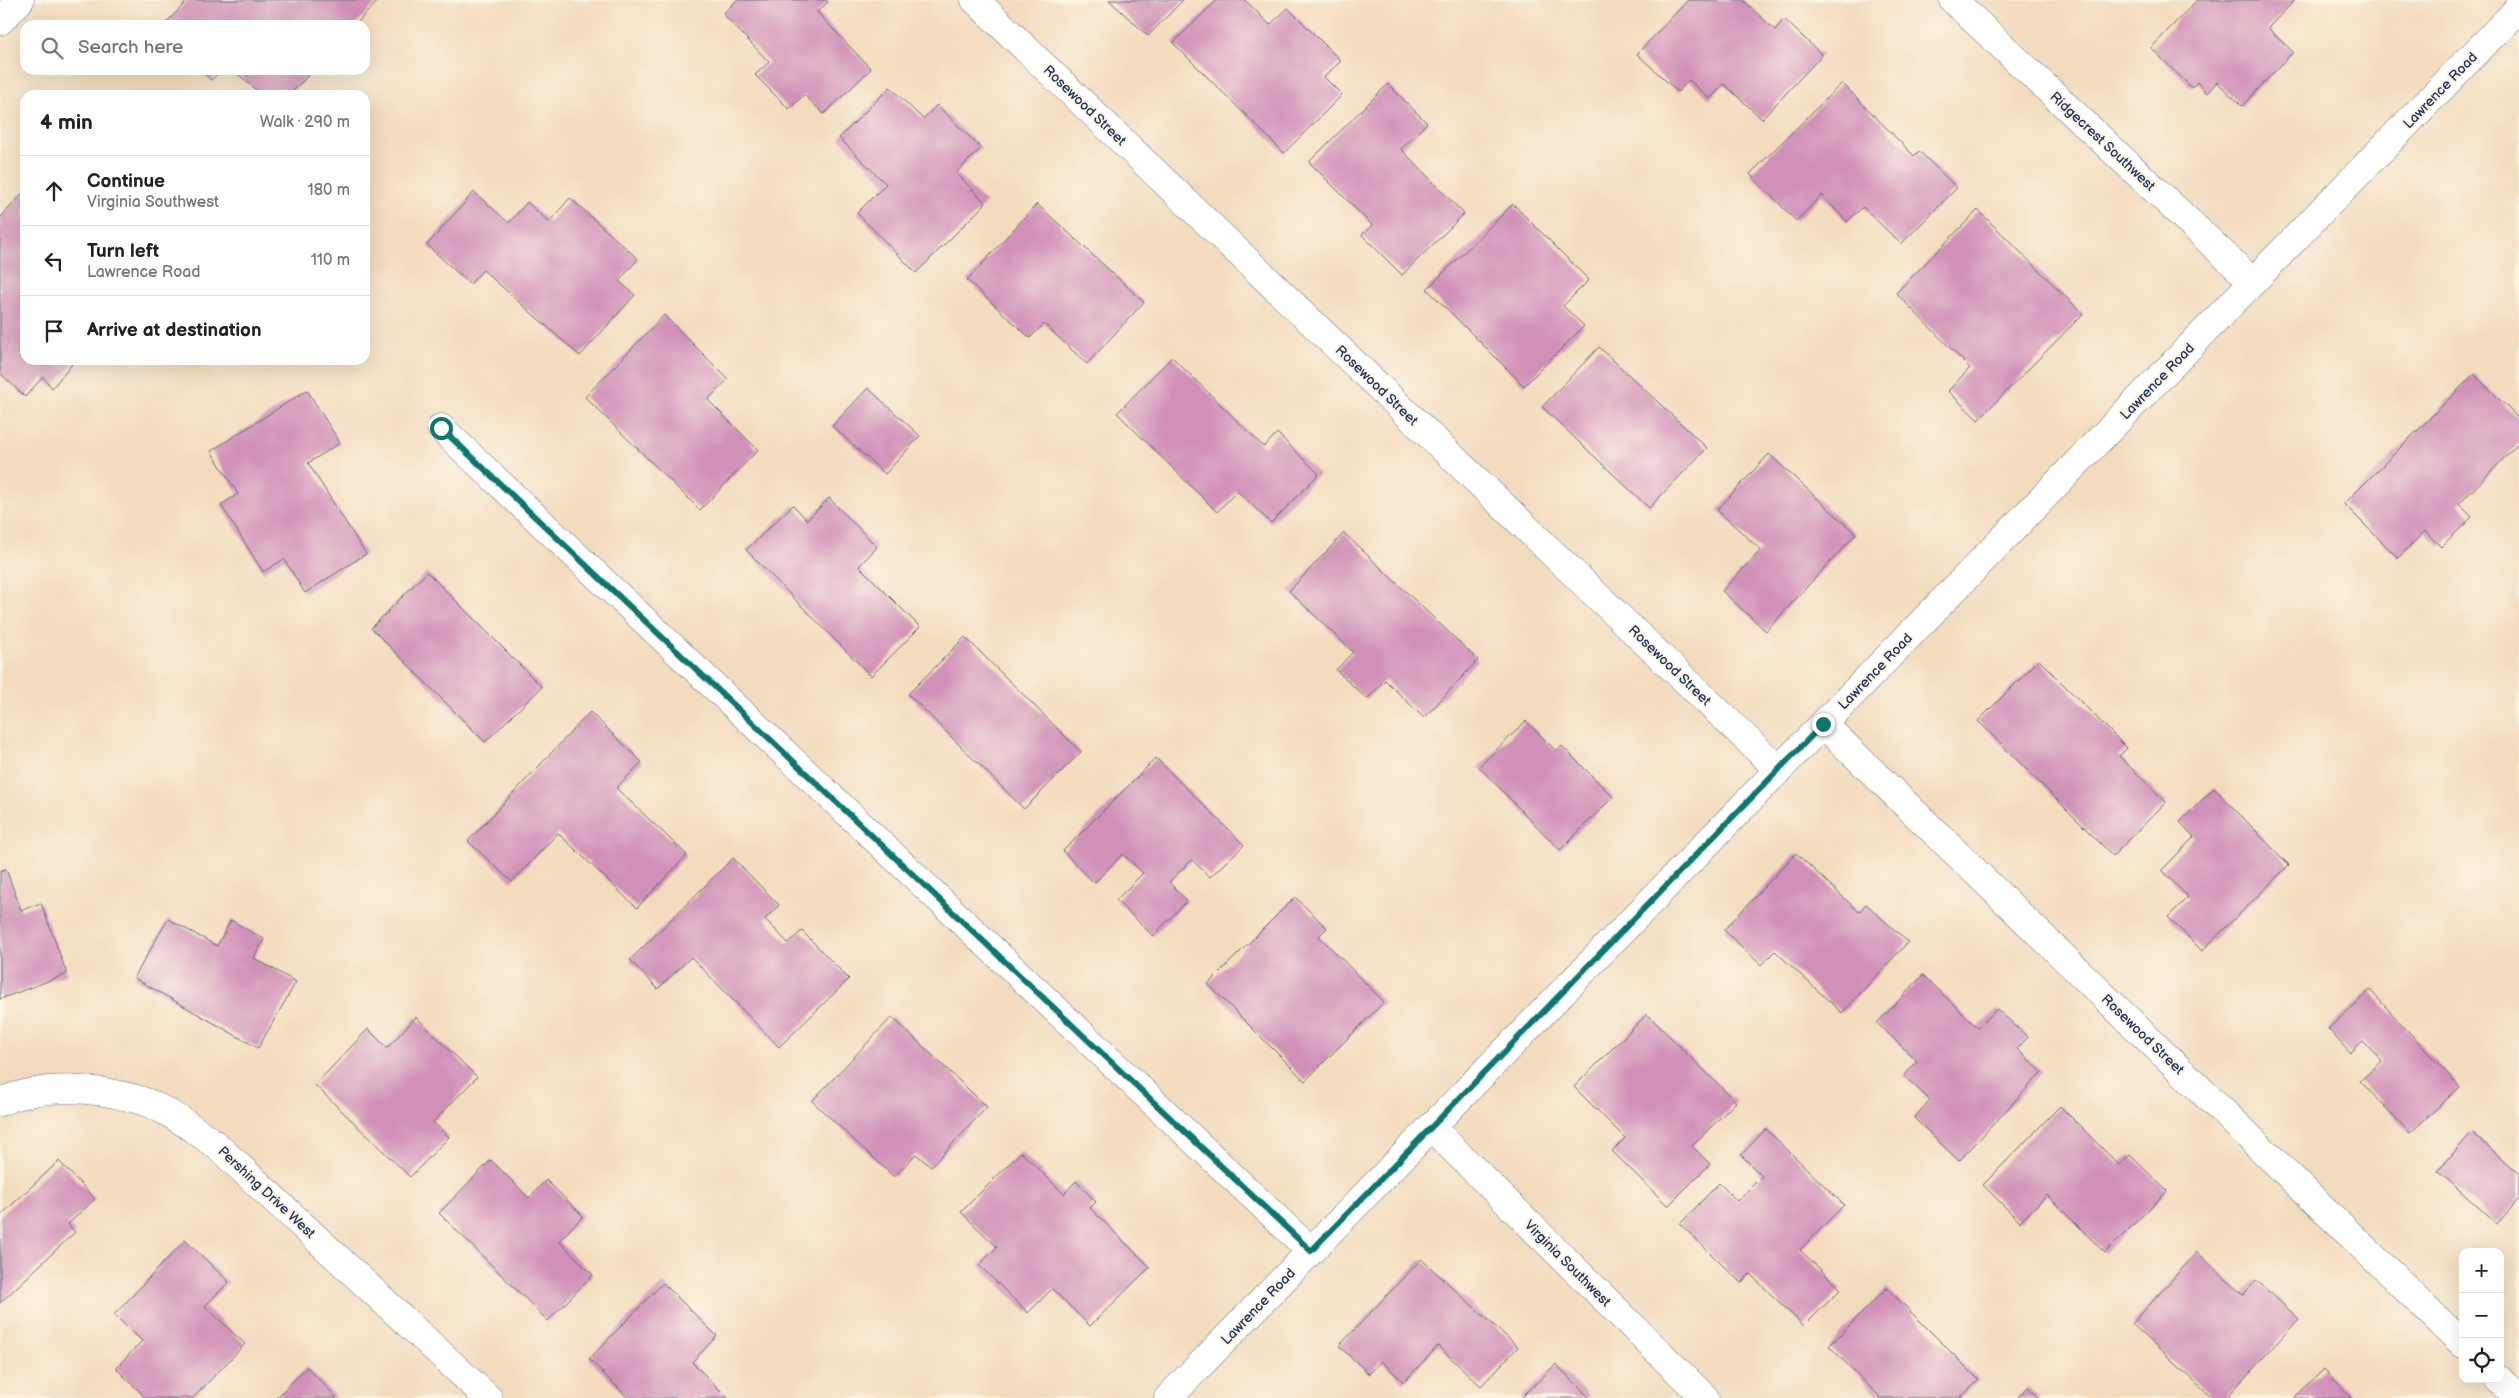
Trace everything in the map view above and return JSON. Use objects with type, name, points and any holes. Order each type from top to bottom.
[{"type":"street","points":[[0,21],[20,0]]},
{"type":"street","name":"Rosewood Street","points":[[975,0],[1779,770]]},
{"type":"street","name":"Ridgecrest Southwest","points":[[1953,0],[2253,282]]},
{"type":"street","name":"Lawrence Road","points":[[1168,1398],[2519,8]]},
{"type":"street","points":[[441,428],[1311,1251]]},
{"type":"street","name":"Rosewood Street","points":[[1823,724],[2459,1340]]},
{"type":"street","name":"Pershing Drive West","points":[[0,1102],[11,1097],[55,1088],[100,1092],[138,1099],[182,1121],[216,1145],[488,1398]]},
{"type":"street","name":"Virginia Southwest","points":[[1431,1127],[1705,1398]]},
{"type":"street","points":[[2504,1383],[2519,1398]]},
{"type":"building","points":[[188,0],[374,0],[377,2],[360,20],[169,20]]},
{"type":"building","points":[[737,0],[826,0],[828,2],[817,12],[871,69],[824,114],[804,95],[789,109],[755,75],[769,62],[723,14]]},
{"type":"building","points":[[1109,0],[1183,0],[1148,36]]},
{"type":"building","points":[[1217,0],[1245,0],[1270,25],[1288,8],[1341,61],[1324,77],[1342,95],[1284,153],[1173,43]]},
{"type":"building","points":[[1688,0],[1743,0],[1775,30],[1784,19],[1822,55],[1762,119],[1724,84],[1710,99],[1689,80],[1678,92],[1637,54]]},
{"type":"building","points":[[2197,0],[2295,0],[2268,28],[2293,52],[2242,106],[2217,82],[2207,93],[2197,82],[2192,88],[2151,48]]},
{"type":"building","points":[[206,75],[216,75],[211,80]]},
{"type":"building","points":[[239,75],[309,75],[294,90],[256,90]]},
{"type":"building","points":[[1842,83],[1914,156],[1919,151],[1957,188],[1901,244],[1863,207],[1847,222],[1822,195],[1796,221],[1750,174]]},
{"type":"building","points":[[1388,84],[1427,123],[1401,149],[1464,214],[1402,275],[1362,235],[1372,225],[1309,162]]},
{"type":"building","points":[[890,87],[923,119],[937,105],[981,148],[956,173],[986,203],[916,273],[857,213],[886,184],[839,138]]},
{"type":"building","points":[[474,192],[509,223],[527,202],[549,222],[570,198],[638,259],[619,281],[635,295],[580,356],[483,270],[470,284],[427,245]]},
{"type":"building","points":[[20,196],[20,365],[71,365],[52,388],[43,377],[25,397],[0,373],[0,218]]},
{"type":"building","points":[[1037,204],[1144,302],[1087,364],[1044,324],[1030,338],[967,280]]},
{"type":"building","points":[[1513,204],[1589,280],[1563,306],[1584,326],[1524,386],[1427,289]]},
{"type":"building","points":[[1978,210],[2083,314],[1978,420],[1948,391],[1970,368],[1896,293]]},
{"type":"building","points":[[664,315],[728,379],[708,400],[758,450],[700,510],[585,397]]},
{"type":"building","points":[[1599,347],[1707,448],[1649,508],[1542,407]]},
{"type":"building","points":[[1172,357],[1264,447],[1277,433],[1319,474],[1271,523],[1237,491],[1217,512],[1117,413]]},
{"type":"building","points":[[2474,374],[2519,419],[2519,443],[2459,504],[2472,517],[2441,547],[2425,531],[2398,558],[2344,504]]},
{"type":"building","points":[[868,388],[920,436],[885,474],[832,426]]},
{"type":"building","points":[[307,390],[340,443],[308,463],[366,554],[305,593],[284,559],[263,572],[221,505],[238,494],[211,451]]},
{"type":"building","points":[[1769,454],[1856,534],[1766,631],[1722,591],[1761,550],[1717,510]]},
{"type":"building","points":[[829,498],[877,547],[859,566],[920,627],[871,676],[746,550],[793,505],[807,520]]},
{"type":"building","points":[[1344,533],[1478,660],[1424,718],[1385,680],[1367,699],[1336,670],[1353,652],[1289,591]]},
{"type":"building","points":[[427,572],[542,687],[485,742],[371,628]]},
{"type":"building","points":[[965,637],[1081,752],[1024,809],[908,694]]},
{"type":"building","points":[[2039,660],[2127,748],[2119,756],[2166,802],[2113,856],[1978,721]]},
{"type":"building","points":[[590,712],[642,762],[616,788],[687,855],[637,908],[558,833],[512,882],[468,841]]},
{"type":"building","points":[[1526,721],[1556,751],[1562,746],[1613,797],[1560,850],[1479,767]]},
{"type":"building","points":[[1156,758],[1244,845],[1210,877],[1192,860],[1169,882],[1187,901],[1153,936],[1116,900],[1143,873],[1123,854],[1094,883],[1063,851]]},
{"type":"building","points":[[2214,788],[2289,865],[2202,951],[2168,917],[2188,897],[2162,870],[2194,837],[2180,822]]},
{"type":"building","points":[[1796,853],[1859,912],[1866,904],[1908,942],[1842,1013],[1775,951],[1761,965],[1724,930]]},
{"type":"building","points":[[733,858],[779,905],[765,919],[788,943],[802,931],[849,979],[779,1047],[691,957],[658,989],[630,960]]},
{"type":"building","points":[[6,869],[21,910],[41,903],[67,974],[0,999],[0,871]]},
{"type":"building","points":[[1295,897],[1327,928],[1319,936],[1384,1002],[1305,1081],[1208,984]]},
{"type":"building","points":[[168,919],[217,946],[231,920],[264,939],[254,958],[296,982],[258,1048],[134,978]]},
{"type":"building","points":[[1923,975],[1978,1028],[1997,1009],[2028,1037],[2017,1049],[2042,1072],[1959,1161],[1914,1118],[1930,1100],[1904,1076],[1917,1061],[1877,1023]]},
{"type":"building","points":[[2370,990],[2460,1087],[2410,1133],[2360,1081],[2382,1061],[2363,1041],[2350,1053],[2328,1029]]},
{"type":"building","points":[[1647,1014],[1736,1102],[1692,1146],[1710,1164],[1668,1206],[1612,1151],[1625,1138],[1574,1087]]},
{"type":"building","points":[[416,1017],[477,1077],[433,1122],[449,1137],[410,1177],[315,1085],[368,1029],[387,1048]]},
{"type":"building","points":[[892,1017],[987,1107],[931,1167],[916,1154],[894,1177],[812,1101]]},
{"type":"building","points":[[2060,1106],[2119,1165],[2130,1155],[2167,1191],[2105,1253],[2047,1195],[2020,1222],[1983,1185]]},
{"type":"building","points":[[1766,1129],[1844,1205],[1800,1250],[1841,1289],[1804,1326],[1750,1274],[1741,1283],[1680,1224],[1719,1183],[1737,1201],[1762,1176],[1741,1155]]},
{"type":"building","points":[[2472,1132],[2519,1174],[2519,1199],[2497,1224],[2438,1171]]},
{"type":"building","points":[[1021,1152],[1064,1194],[1076,1181],[1096,1202],[1090,1208],[1150,1267],[1090,1326],[1052,1289],[1028,1313],[979,1265],[997,1247],[961,1212]]},
{"type":"building","points":[[491,1160],[529,1198],[546,1180],[583,1216],[559,1241],[593,1275],[548,1321],[439,1213]]},
{"type":"building","points":[[59,1161],[95,1199],[68,1224],[75,1232],[0,1303],[0,1216]]},
{"type":"building","points":[[185,1240],[229,1282],[205,1306],[245,1344],[193,1398],[146,1398],[116,1368],[142,1341],[114,1315]]},
{"type":"building","points":[[2197,1252],[2243,1295],[2256,1280],[2299,1319],[2226,1398],[2213,1398],[2132,1324]]},
{"type":"building","points":[[1421,1259],[1518,1347],[1481,1386],[1438,1346],[1404,1382],[1381,1361],[1369,1374],[1339,1346]]},
{"type":"building","points":[[663,1283],[717,1336],[692,1362],[728,1398],[628,1398],[589,1359]]},
{"type":"building","points":[[1887,1288],[1979,1380],[1960,1398],[1881,1398],[1829,1346]]},
{"type":"building","points":[[1556,1364],[1590,1398],[1521,1398]]},
{"type":"building","points":[[307,1367],[337,1398],[276,1398]]},
{"type":"building","points":[[2324,1369],[2352,1398],[2294,1398]]},
{"type":"building","points":[[2028,1387],[2039,1398],[2017,1398]]},
{"type":"route","points":[[441,428],[1311,1251],[1823,724]]}]
